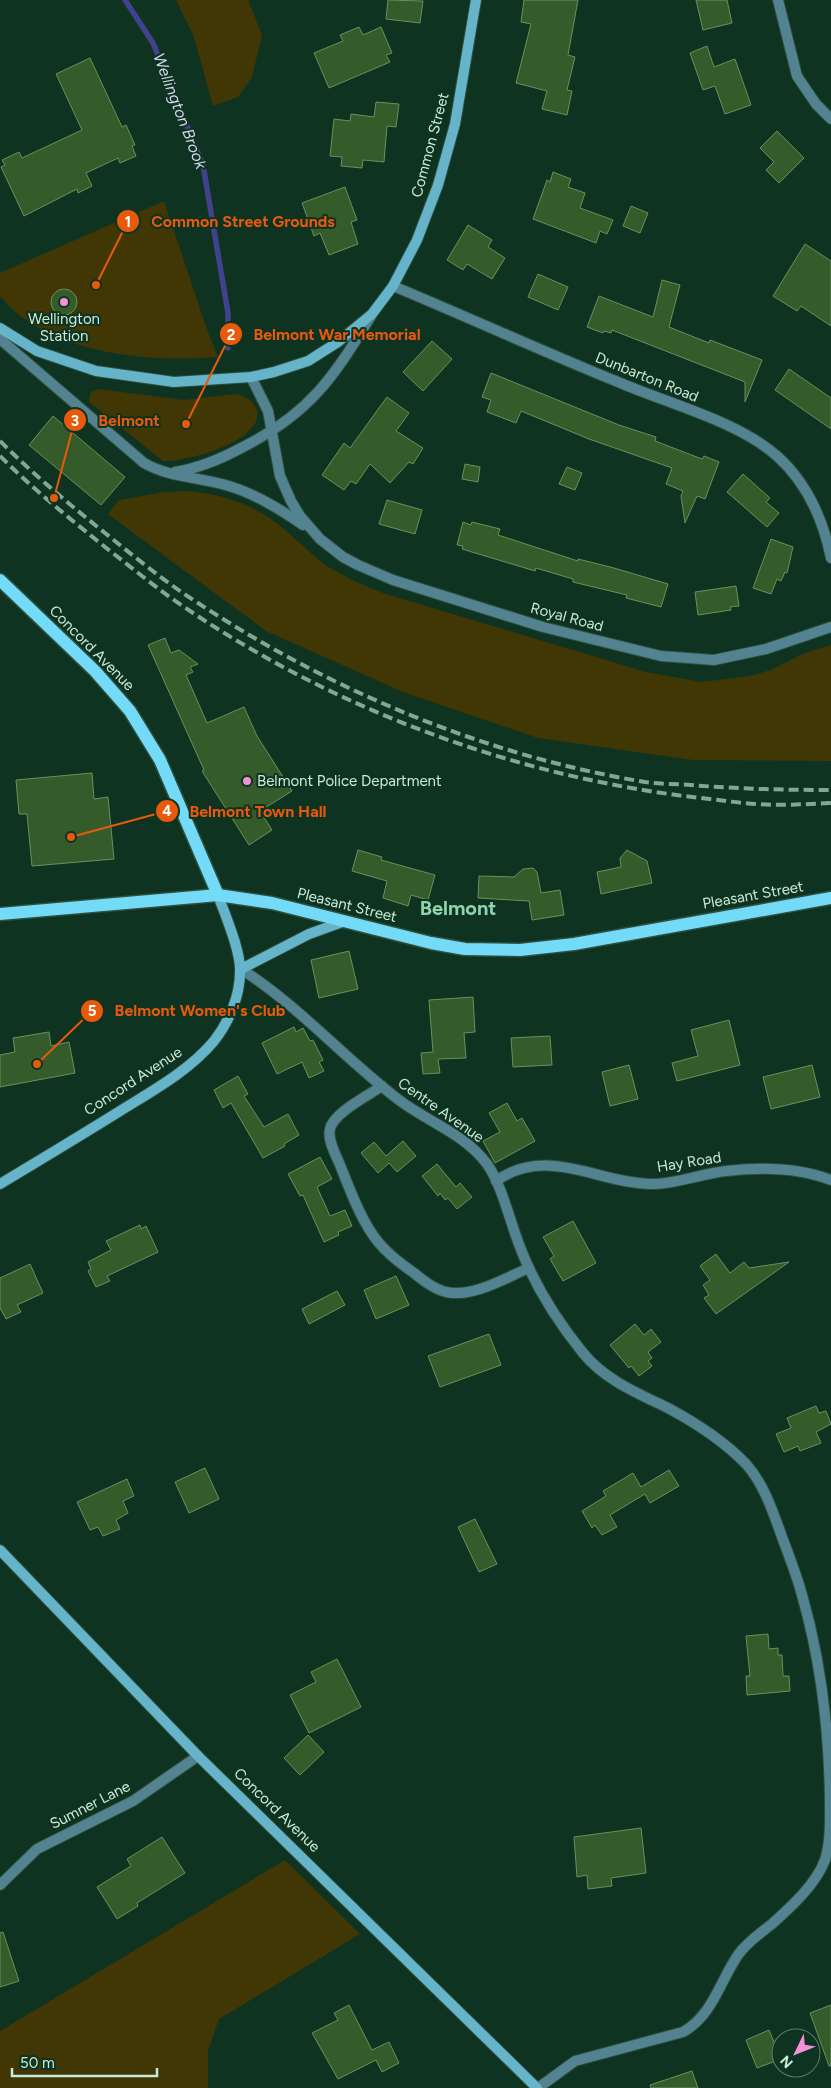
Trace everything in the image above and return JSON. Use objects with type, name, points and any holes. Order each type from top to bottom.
[{"type":"main road","name":"Common Street","points":[[0,328],[37,351],[96,371],[174,382],[251,377],[291,368],[308,361],[338,342],[372,314],[393,286],[417,240],[438,184],[455,124],[476,0]]},
{"type":"main road","name":"Concord Avenue","points":[[0,580],[95,671],[130,711],[160,760],[218,896],[232,934],[241,969],[237,995],[228,1020],[214,1041],[198,1058],[154,1089],[0,1184]]},
{"type":"main road","name":"Pleasant Street","points":[[0,914],[218,896],[272,903],[431,943],[465,949],[520,950],[574,944],[831,898]]},
{"type":"main road","points":[[241,969],[308,934],[346,921]]},
{"type":"main road","name":"Concord Avenue","points":[[0,1550],[198,1756],[537,2088]]},
{"type":"street","points":[[778,0],[797,76],[816,104],[831,119]]},
{"type":"street","name":"Dunbarton Road","points":[[393,286],[622,384],[744,432],[776,455],[802,485],[820,519],[831,558]]},
{"type":"street","name":"Common Street","points":[[169,474],[218,460],[272,433],[292,419],[322,389],[346,357],[372,314]]},
{"type":"street","points":[[0,338],[138,458],[152,468],[169,474]]},
{"type":"street","name":"Royal Road","points":[[251,377],[264,402],[272,433],[274,454],[285,489],[310,530]]},
{"type":"street","name":"Royal Road","points":[[169,474],[228,486],[262,499],[310,530],[343,556],[393,580],[543,627],[661,656],[714,660],[766,649],[831,627]]},
{"type":"street","name":"Centre Avenue","points":[[241,969],[267,987],[327,1036],[402,1102],[468,1144],[488,1165],[496,1181],[529,1268],[559,1319],[582,1352],[599,1369],[624,1387],[691,1421],[716,1438],[747,1465],[768,1500],[802,1593],[812,1636],[826,1720],[830,1761],[830,1845],[820,1871],[791,1906],[743,1949],[732,1964],[713,2002],[692,2027],[683,2032],[575,2061],[537,2088]]},
{"type":"street","points":[[382,1086],[345,1111],[332,1124],[329,1131],[332,1146],[353,1196],[380,1243],[400,1263],[432,1287],[445,1292],[458,1294],[473,1290],[529,1268]]},
{"type":"street","name":"Hay Road","points":[[496,1181],[508,1172],[548,1165],[560,1165],[613,1178],[649,1184],[666,1183],[726,1171],[758,1169],[802,1170],[831,1180]]},
{"type":"street","name":"Sumner Lane","points":[[0,1885],[37,1849],[133,1801],[198,1756]]},
{"type":"shaded area","points":[[176,0],[248,0],[262,35],[252,77],[238,97],[213,106],[194,37]]},
{"type":"shaded area","points":[[164,201],[206,327],[218,357],[161,358],[131,356],[71,342],[44,331],[20,316],[0,296],[0,273]]},
{"type":"shaded area","points":[[98,389],[184,400],[235,394],[245,397],[252,402],[256,408],[257,420],[250,430],[223,447],[189,458],[163,461],[89,402],[90,393]]},
{"type":"shaded area","points":[[189,491],[227,498],[251,507],[284,529],[324,564],[378,591],[646,672],[702,682],[750,676],[771,670],[805,653],[831,645],[831,761],[693,760],[538,738],[403,692],[266,631],[108,514],[119,500],[164,492]]},
{"type":"shaded area","points":[[285,1860],[360,1934],[219,2019],[208,2050],[208,2088],[0,2088],[0,2031]]},
{"type":"building","points":[[388,0],[423,1],[420,23],[386,19]]},
{"type":"building","points":[[524,0],[578,0],[568,55],[575,57],[567,90],[572,91],[567,115],[542,109],[547,91],[516,83],[531,24],[521,22]]},
{"type":"building","points":[[696,0],[727,0],[732,23],[703,30]]},
{"type":"building","points":[[359,27],[363,35],[381,27],[392,53],[386,55],[390,62],[329,88],[314,53],[343,41],[340,35]]},
{"type":"building","points":[[707,46],[714,67],[735,59],[751,105],[725,114],[715,86],[703,90],[690,53]]},
{"type":"building","points":[[90,58],[122,127],[126,125],[135,145],[132,146],[136,156],[120,163],[118,158],[86,173],[92,186],[78,193],[77,189],[24,216],[1,167],[5,165],[2,160],[19,152],[22,158],[82,130],[56,74]]},
{"type":"building","points":[[376,102],[399,104],[396,127],[387,126],[384,162],[363,160],[362,168],[341,166],[342,157],[330,156],[334,119],[350,121],[351,114],[374,117]]},
{"type":"building","points":[[777,131],[804,158],[779,183],[766,170],[774,162],[760,148]]},
{"type":"building","points":[[553,172],[571,179],[568,187],[585,193],[580,208],[613,220],[607,234],[600,231],[596,243],[533,219],[547,180],[550,182]]},
{"type":"building","points":[[345,187],[357,220],[351,222],[358,244],[329,255],[320,233],[314,236],[302,203]]},
{"type":"building","points":[[631,206],[648,213],[640,233],[623,226]]},
{"type":"building","points":[[468,225],[492,240],[488,247],[505,258],[492,279],[467,264],[463,270],[447,260]]},
{"type":"building","points":[[805,244],[831,261],[831,326],[801,306],[797,311],[773,296]]},
{"type":"building","points":[[538,274],[568,287],[558,310],[528,297]]},
{"type":"building","points":[[662,280],[680,285],[669,327],[709,343],[710,340],[762,360],[745,402],[745,382],[612,330],[611,333],[604,331],[603,333],[587,327],[599,296],[653,317]]},
{"type":"building","name":"Wellington Station","points":[[64,289],[73,293],[77,302],[73,311],[64,315],[55,311],[51,302],[55,293]]},
{"type":"building","points":[[432,341],[452,359],[423,391],[403,372]]},
{"type":"building","points":[[789,369],[831,398],[831,429],[775,390]]},
{"type":"building","points":[[491,373],[619,425],[656,437],[655,441],[702,459],[704,456],[719,462],[705,499],[697,496],[685,523],[681,496],[683,491],[666,484],[672,468],[589,439],[521,411],[516,423],[487,412],[491,400],[482,397]]},
{"type":"building","points":[[387,397],[409,413],[396,431],[423,448],[413,464],[409,462],[390,483],[370,464],[356,484],[351,481],[344,490],[322,475],[344,443],[350,448]]},
{"type":"building","points":[[53,416],[125,477],[101,505],[29,445]]},
{"type":"building","points":[[465,464],[480,467],[478,482],[462,479]]},
{"type":"building","points":[[567,467],[582,473],[575,490],[559,484]]},
{"type":"building","points":[[743,474],[770,498],[766,502],[779,513],[767,527],[727,492]]},
{"type":"building","points":[[387,500],[422,510],[415,534],[379,524]]},
{"type":"building","points":[[463,522],[471,525],[472,522],[500,529],[498,535],[578,561],[578,559],[614,568],[668,584],[661,607],[626,598],[627,595],[573,582],[573,579],[536,568],[535,571],[462,549],[463,546],[457,545]]},
{"type":"building","points":[[771,539],[793,547],[787,573],[785,572],[781,581],[777,579],[771,594],[753,588]]},
{"type":"building","points":[[736,586],[739,606],[730,607],[731,610],[698,615],[695,592]]},
{"type":"building","points":[[165,638],[171,653],[179,650],[198,664],[190,667],[193,672],[186,675],[207,723],[244,707],[257,736],[292,791],[260,811],[272,830],[249,845],[202,771],[204,770],[148,645]]},
{"type":"building","points":[[92,773],[94,799],[108,797],[114,859],[32,866],[27,814],[19,814],[16,780]]},
{"type":"building","points":[[358,850],[382,857],[381,860],[435,875],[428,900],[411,895],[408,906],[383,898],[387,881],[352,871]]},
{"type":"building","points":[[627,850],[647,861],[652,883],[601,894],[597,872],[621,867],[620,858]]},
{"type":"building","points":[[533,868],[537,872],[541,893],[560,890],[564,915],[532,920],[529,901],[478,898],[479,876],[514,877],[523,869]]},
{"type":"building","points":[[349,951],[358,989],[319,998],[311,960]]},
{"type":"building","points":[[473,997],[475,1032],[464,1033],[466,1058],[438,1059],[440,1073],[423,1074],[421,1053],[433,1052],[429,1000]]},
{"type":"building","points":[[729,1020],[740,1065],[677,1081],[672,1063],[698,1056],[691,1030]]},
{"type":"building","points":[[294,1027],[296,1032],[303,1028],[310,1041],[313,1040],[323,1060],[319,1062],[324,1071],[309,1078],[302,1062],[277,1074],[262,1043]]},
{"type":"building","points":[[49,1032],[51,1046],[69,1042],[75,1073],[0,1087],[0,1055],[15,1052],[13,1038]]},
{"type":"building","points":[[550,1036],[552,1065],[513,1067],[511,1038]]},
{"type":"building","points":[[629,1065],[638,1099],[610,1106],[602,1072]]},
{"type":"building","points":[[812,1065],[820,1097],[771,1109],[763,1077]]},
{"type":"building","points":[[238,1076],[248,1094],[244,1096],[264,1127],[288,1114],[299,1135],[284,1144],[285,1146],[263,1158],[231,1103],[223,1108],[214,1090]]},
{"type":"building","points":[[507,1103],[517,1121],[522,1118],[535,1141],[495,1163],[483,1141],[500,1132],[489,1113]]},
{"type":"building","points":[[403,1141],[416,1156],[397,1172],[389,1163],[378,1173],[361,1153],[374,1142],[386,1156]]},
{"type":"building","points":[[320,1157],[332,1179],[317,1187],[330,1216],[345,1210],[352,1226],[338,1232],[339,1235],[324,1242],[303,1195],[300,1196],[288,1174]]},
{"type":"building","points":[[437,1164],[456,1187],[460,1183],[472,1197],[457,1209],[448,1198],[445,1200],[440,1193],[438,1196],[422,1176]]},
{"type":"building","points":[[573,1221],[596,1263],[563,1281],[550,1259],[554,1256],[543,1237]]},
{"type":"building","points":[[140,1225],[141,1229],[146,1226],[158,1252],[107,1276],[110,1281],[96,1287],[88,1271],[91,1269],[88,1262],[111,1250],[106,1241]]},
{"type":"building","points":[[716,1254],[730,1273],[744,1262],[749,1268],[789,1262],[716,1314],[704,1298],[709,1295],[703,1285],[710,1280],[700,1266]]},
{"type":"building","points":[[30,1264],[43,1293],[17,1305],[21,1312],[6,1319],[0,1308],[0,1278]]},
{"type":"building","points":[[396,1276],[409,1305],[376,1319],[364,1290]]},
{"type":"building","points":[[337,1291],[345,1305],[309,1324],[302,1309]]},
{"type":"building","points":[[635,1324],[644,1335],[651,1329],[661,1342],[648,1352],[652,1358],[648,1361],[652,1366],[639,1376],[631,1366],[629,1368],[610,1345]]},
{"type":"building","points":[[489,1334],[501,1365],[440,1387],[428,1356]]},
{"type":"building","points":[[816,1406],[819,1413],[826,1411],[831,1424],[816,1432],[821,1443],[800,1451],[798,1446],[784,1452],[776,1434],[791,1428],[787,1418]]},
{"type":"building","points":[[205,1468],[219,1499],[189,1513],[175,1482]]},
{"type":"building","points":[[669,1470],[679,1486],[650,1503],[645,1494],[610,1515],[617,1527],[602,1535],[595,1525],[592,1528],[582,1511],[606,1496],[603,1491],[633,1473],[641,1487]]},
{"type":"building","points":[[127,1479],[134,1496],[123,1501],[128,1513],[116,1520],[120,1529],[103,1536],[98,1527],[90,1530],[77,1502]]},
{"type":"building","points":[[475,1519],[497,1564],[479,1572],[458,1527]]},
{"type":"building","points":[[768,1634],[769,1649],[778,1648],[778,1655],[782,1655],[783,1676],[789,1676],[790,1691],[747,1695],[746,1676],[750,1676],[746,1636]]},
{"type":"building","points":[[337,1659],[361,1707],[309,1733],[290,1695],[316,1682],[311,1672]]},
{"type":"building","points":[[308,1735],[324,1752],[300,1775],[284,1758]]},
{"type":"building","points":[[641,1828],[646,1873],[611,1878],[612,1886],[588,1889],[587,1875],[577,1877],[574,1837]]},
{"type":"building","points":[[162,1837],[185,1873],[137,1903],[138,1906],[117,1919],[97,1887],[131,1866],[127,1859]]},
{"type":"building","points":[[3,1932],[19,1981],[0,1987],[0,1933]]},
{"type":"building","points":[[349,2005],[372,2050],[389,2042],[399,2063],[382,2072],[376,2060],[338,2079],[312,2033],[338,2020],[334,2013]]},
{"type":"building","points":[[831,2005],[831,2066],[829,2066],[821,2044],[821,2028],[815,2028],[810,2013]]},
{"type":"building","points":[[769,2030],[771,2035],[771,2063],[757,2068],[746,2040]]},
{"type":"building","points":[[692,2071],[698,2088],[651,2088],[650,2085]]},
{"type":"waterway","name":"Wellington Brook","points":[[125,0],[153,43],[203,165],[228,313],[228,348]]},
{"type":"railway","points":[[0,441],[78,511],[150,569],[186,595],[249,635],[302,664],[412,716],[469,737],[527,755],[645,782],[744,788],[831,790]]},
{"type":"railway","points":[[0,456],[65,514],[171,598],[231,637],[293,672],[357,704],[424,731],[491,754],[560,773],[630,788],[750,804],[794,805],[831,803]]},
{"type":"place","name":"Common Street Grounds","points":[[96,285]]},
{"type":"place","name":"Wellington Station","points":[[64,302]]},
{"type":"place","name":"Belmont War Memorial","points":[[186,424]]},
{"type":"place","name":"Belmont","points":[[54,498]]},
{"type":"place","name":"Belmont Police Department","points":[[247,781]]},
{"type":"place","name":"Belmont Town Hall","points":[[71,837]]},
{"type":"place","name":"Belmont Women's Club","points":[[37,1064]]},
{"type":"district","name":"Belmont","points":[[458,908]]}]
